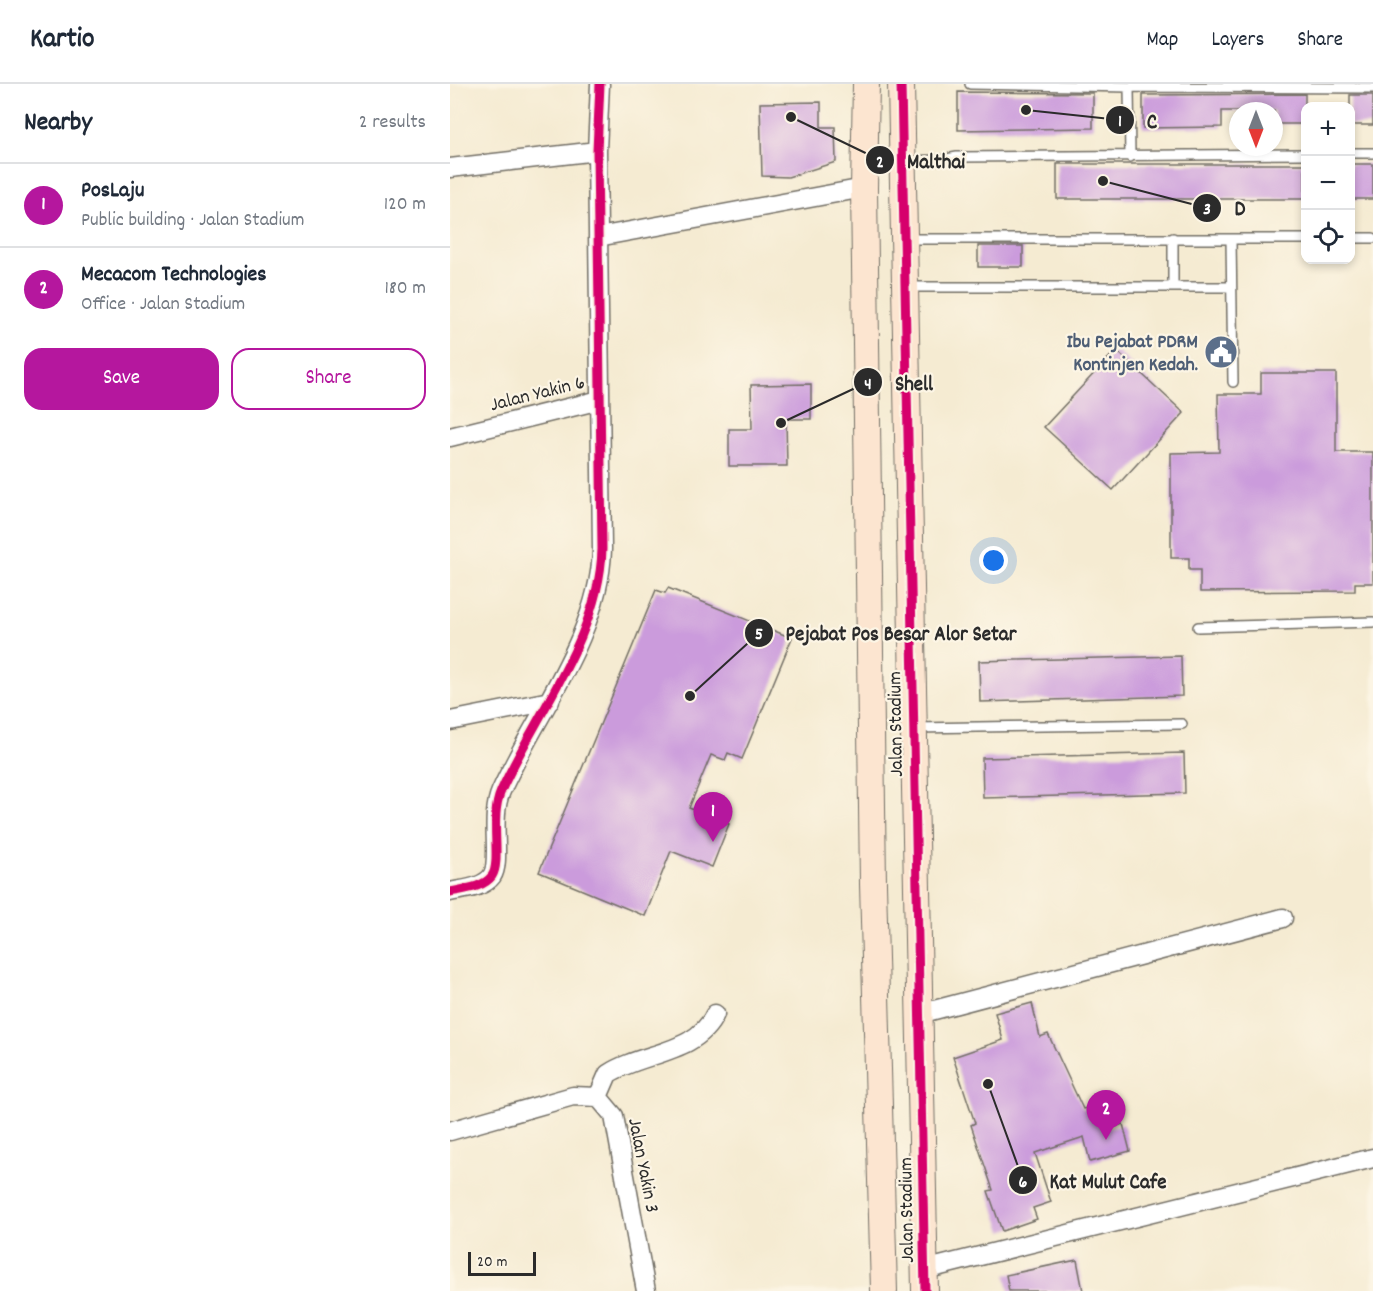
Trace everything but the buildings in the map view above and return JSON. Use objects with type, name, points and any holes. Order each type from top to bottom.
[{"type":"main road","name":"Jalan Stadium","points":[[866,84],[864,188],[879,1290]]},
{"type":"main road","name":"Jalan Stadium","points":[[901,84],[912,728],[925,1280]]},
{"type":"street","points":[[450,892],[482,884],[492,875],[497,863],[494,819],[501,792],[550,701],[598,593],[602,572],[597,151],[600,84]]},
{"type":"street","points":[[450,168],[597,151]]},
{"type":"street","points":[[598,237],[864,188]]},
{"type":"street","name":"Jalan Yakin 6","points":[[450,437],[600,400]]},
{"type":"street","points":[[450,721],[550,701]]},
{"type":"street","points":[[919,1014],[1283,918]]},
{"type":"street","points":[[450,1131],[573,1096],[598,1097],[608,1074],[636,1059],[695,1039],[710,1024],[715,1014]]},
{"type":"street","name":"Jalan Yakin 3","points":[[598,1097],[614,1116],[646,1291]]},
{"type":"street","points":[[925,1280],[1373,1158]]},
{"type":"lane","points":[[970,84],[1373,88]]},
{"type":"lane","points":[[1129,87],[1130,157]]},
{"type":"lane","points":[[1355,153],[1373,153]]},
{"type":"lane","points":[[903,161],[941,160],[957,157],[1301,154]]},
{"type":"lane","points":[[1173,238],[1173,286]]},
{"type":"lane","points":[[1355,238],[1373,238]]},
{"type":"lane","points":[[905,239],[1301,239]]},
{"type":"lane","points":[[1231,239],[1233,382]]},
{"type":"lane","points":[[905,287],[1231,287]]},
{"type":"lane","points":[[1198,627],[1373,622]]},
{"type":"lane","points":[[912,728],[1182,724]]},
{"type":"cycle path","points":[[450,892],[478,886],[492,876],[496,860],[496,814],[501,791],[564,674],[590,612],[598,581],[602,549],[597,151],[600,84]]},
{"type":"cycle path","points":[[901,84],[925,1291]]},
{"type":"place","name":"C","points":[[1026,110]]},
{"type":"place","name":"Malthai","points":[[791,117]]},
{"type":"place","name":"D","points":[[1103,181]]},
{"type":"place","name":"Ibu Pejabat PDRM Kontinjen Kedah.","points":[[1221,352]]},
{"type":"place","name":"Shell","points":[[781,423]]},
{"type":"place","name":"Pejabat Pos Besar Alor Setar","points":[[690,696]]},
{"type":"place","name":"PosLaju","points":[[713,842]]},
{"type":"place","name":"Kat Mulut Cafe","points":[[988,1084]]},
{"type":"place","name":"Mecacom Technologies","points":[[1106,1140]]}]
